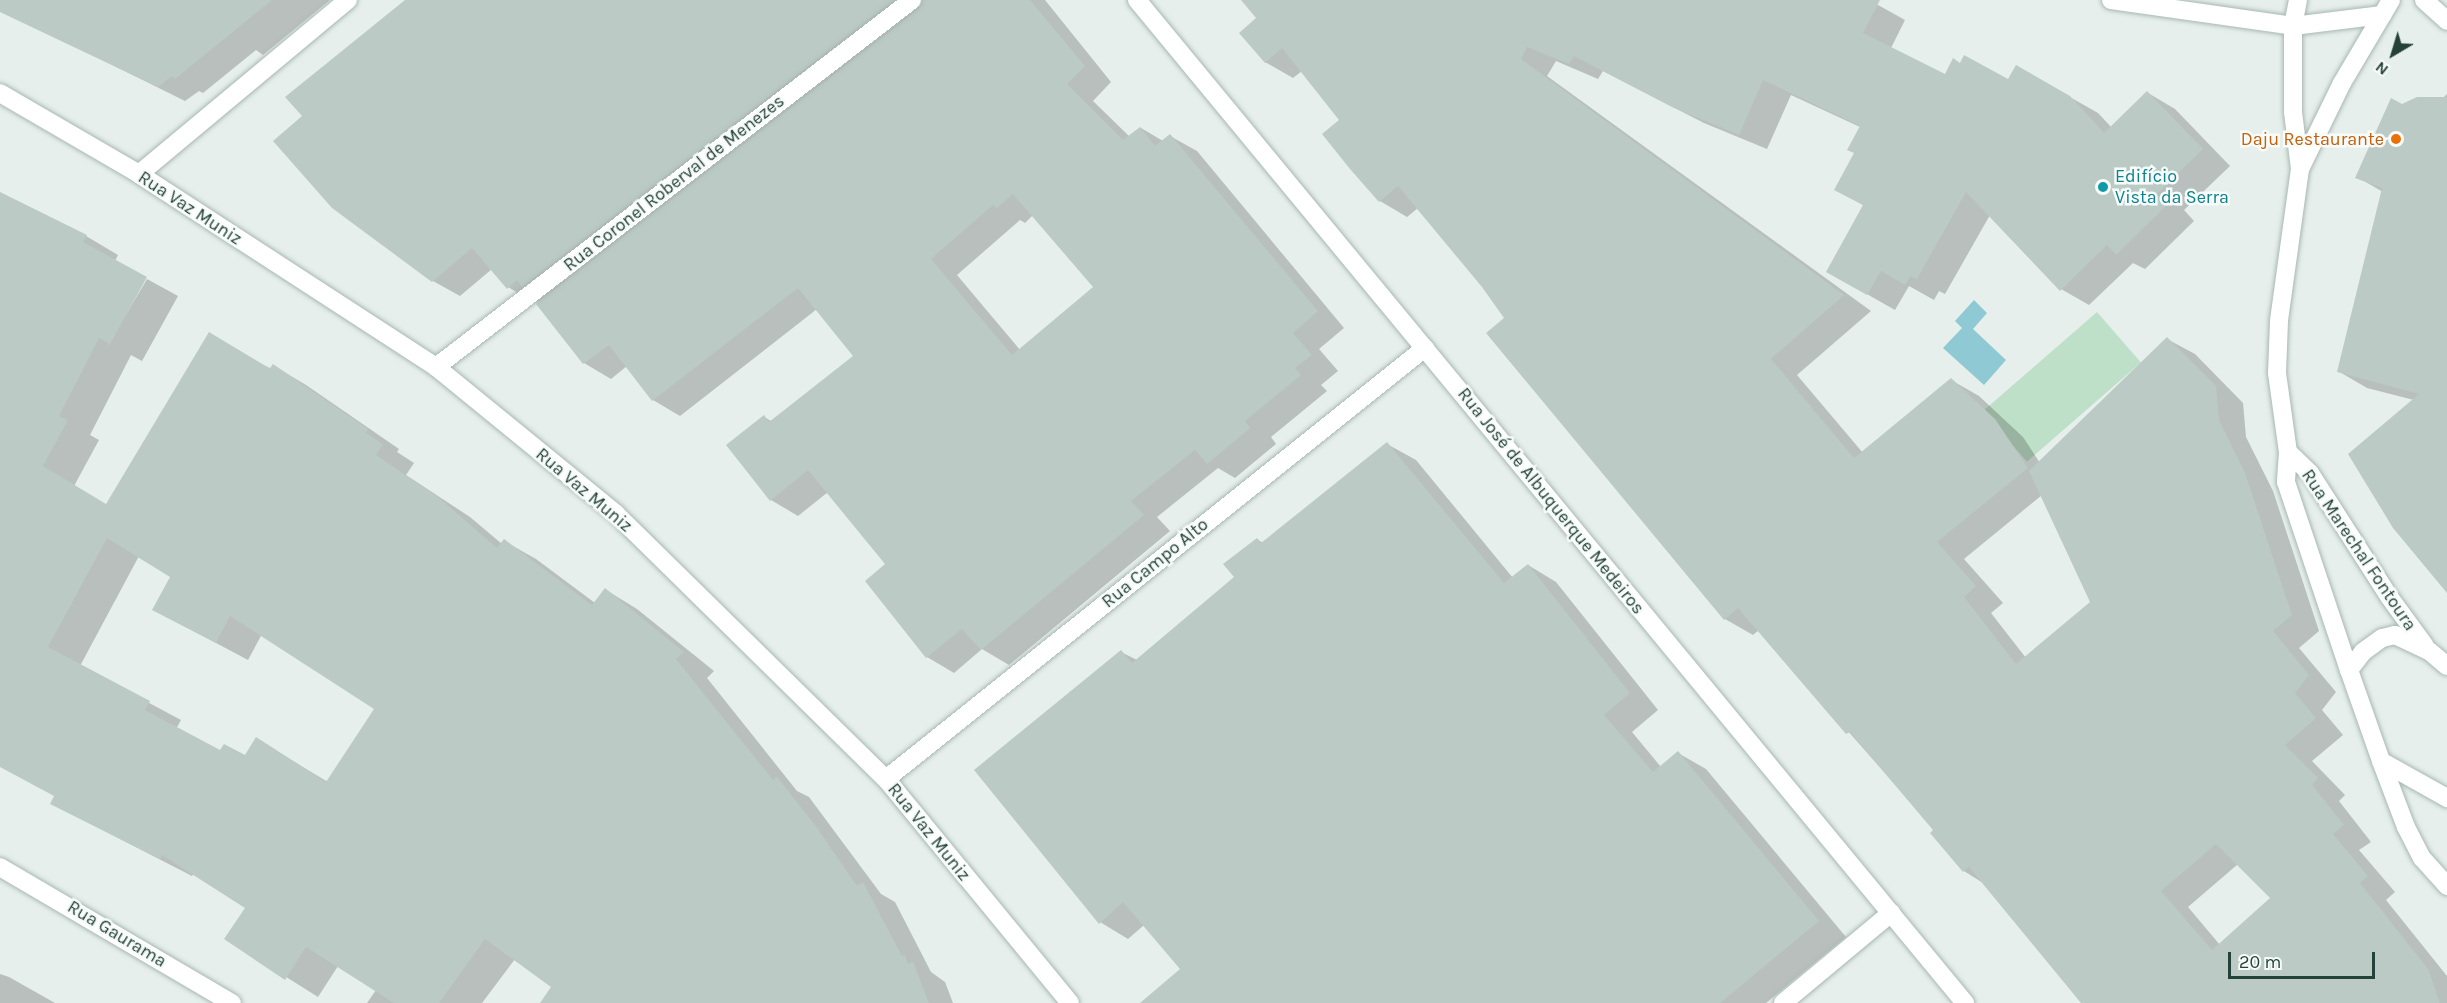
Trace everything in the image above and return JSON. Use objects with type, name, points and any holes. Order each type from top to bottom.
[{"type":"street","points":[[139,174],[348,0]]},
{"type":"street","name":"Rua Coronel Roberval de Menezes","points":[[436,367],[912,0]]},
{"type":"street","name":"Rua José de Albuquerque Medeiros","points":[[1137,0],[1965,1003]]},
{"type":"street","points":[[2111,0],[2293,26],[2386,8]]},
{"type":"street","name":"Rua Marechal Fontoura","points":[[2298,0],[2293,26],[2293,112],[2300,169],[2279,321],[2277,373],[2288,452],[2286,482],[2381,761]]},
{"type":"street","points":[[2424,0],[2447,21]]},
{"type":"street","name":"Rua Marechal Fontoura","points":[[2300,169],[2342,83],[2386,8]]},
{"type":"street","name":"Rua Vaz Muniz","points":[[0,93],[139,174],[436,367],[616,514],[886,779],[1063,999]]},
{"type":"street","name":"Rua Campo Alto","points":[[886,779],[1425,348]]},
{"type":"street","name":"Rua Marechal Fontoura","points":[[2288,452],[2310,473],[2390,598],[2429,651]]},
{"type":"street","points":[[2349,670],[2354,661],[2382,638],[2395,635],[2429,651],[2447,666]]},
{"type":"street","points":[[2381,761],[2447,798]]},
{"type":"street","points":[[2381,761],[2406,827],[2422,858],[2447,886]]},
{"type":"street","name":"Rua Gaurama","points":[[0,867],[232,1003]]},
{"type":"street","points":[[1783,1003],[1891,913]]},
{"type":"green space","points":[[2097,312],[2141,363],[2027,462],[1983,411]]},
{"type":"water","points":[[1974,300],[1987,313],[1973,329],[2006,360],[1984,385],[1943,348],[1962,328],[1955,321]]},
{"type":"building","points":[[0,0],[272,0],[175,79],[172,76],[158,87],[0,12]]},
{"type":"building","points":[[405,0],[894,0],[522,287],[517,280],[507,289],[472,248],[432,282],[332,208],[273,141],[302,116],[285,97]]},
{"type":"building","points":[[923,0],[1030,0],[1085,66],[1067,84],[1123,140],[1140,127],[1155,146],[1170,134],[1318,311],[1293,333],[1312,355],[1295,368],[1301,375],[1245,421],[1250,428],[1207,464],[1195,450],[1131,501],[1144,515],[981,650],[962,629],[926,658],[865,581],[885,564],[808,470],[770,501],[726,445],[764,415],[769,422],[853,356],[798,288],[652,401],[609,345],[583,364],[536,304],[919,9]],"holes":[[[1013,194],[1093,287],[1012,355],[931,259],[993,205],[997,208]]]},
{"type":"building","points":[[1241,0],[1880,0],[1863,33],[1945,74],[1953,58],[1960,63],[1964,55],[2008,79],[2016,65],[2070,96],[2104,133],[2147,91],[2203,149],[2157,194],[2167,205],[2116,255],[2107,245],[2060,291],[1966,192],[1917,279],[1911,276],[1905,285],[1881,271],[1867,295],[1826,272],[1863,205],[1834,190],[1854,153],[1847,150],[1860,126],[1763,80],[1739,135],[1674,108],[1574,56],[1569,64],[1527,47],[1521,59],[1844,295],[1771,359],[1854,458],[1951,378],[1995,419],[2028,468],[1937,542],[1976,586],[1964,597],[2016,664],[2090,602],[2029,471],[2167,337],[2216,386],[2219,420],[2245,473],[2292,615],[2273,631],[2309,675],[2295,693],[2316,718],[2285,745],[2318,778],[2312,785],[2344,825],[2333,834],[2368,876],[2360,883],[2428,969],[2440,1003],[2081,1003],[1969,867],[1963,872],[1930,833],[1933,830],[1850,732],[1846,734],[1738,608],[1724,620],[1486,333],[1504,318],[1482,287],[1398,186],[1379,202],[1350,169],[1322,134],[1339,120],[1282,48],[1265,63],[1239,33],[1256,18]],"holes":[[[2216,844],[2270,898],[2212,950],[2161,891]]]},
{"type":"building","points":[[2417,97],[2447,97],[2447,593],[2393,528],[2348,454],[2419,394],[2337,372],[2382,188],[2355,178],[2391,98],[2402,104]]},
{"type":"building","points":[[0,192],[87,235],[83,242],[147,277],[110,344],[99,338],[59,416],[68,420],[43,466],[106,504],[209,332],[270,368],[273,364],[368,429],[366,433],[383,444],[376,455],[438,497],[497,548],[504,539],[592,605],[605,588],[684,652],[676,659],[773,780],[777,777],[815,825],[857,886],[863,882],[902,956],[905,955],[908,964],[913,962],[929,1003],[540,1003],[551,987],[485,939],[439,1003],[394,1003],[306,947],[285,980],[224,939],[245,908],[162,855],[160,859],[50,804],[54,796],[0,767]],"holes":[[[107,538],[170,577],[152,610],[216,643],[230,616],[374,709],[326,782],[256,737],[245,755],[224,744],[220,750],[145,710],[150,701],[48,647]]]},
{"type":"building","points":[[1387,442],[1504,583],[1528,564],[1630,693],[1604,715],[1653,772],[1678,751],[1819,921],[1720,1003],[1140,1003],[1180,969],[1123,902],[1099,924],[974,770],[1121,650],[1132,663],[1234,577],[1223,564],[1257,538],[1261,543]]},
{"type":"place","name":"Daju Restaurante","points":[[2396,139]]},
{"type":"place","name":"Edifício Vista da Serra","points":[[2103,187]]}]
